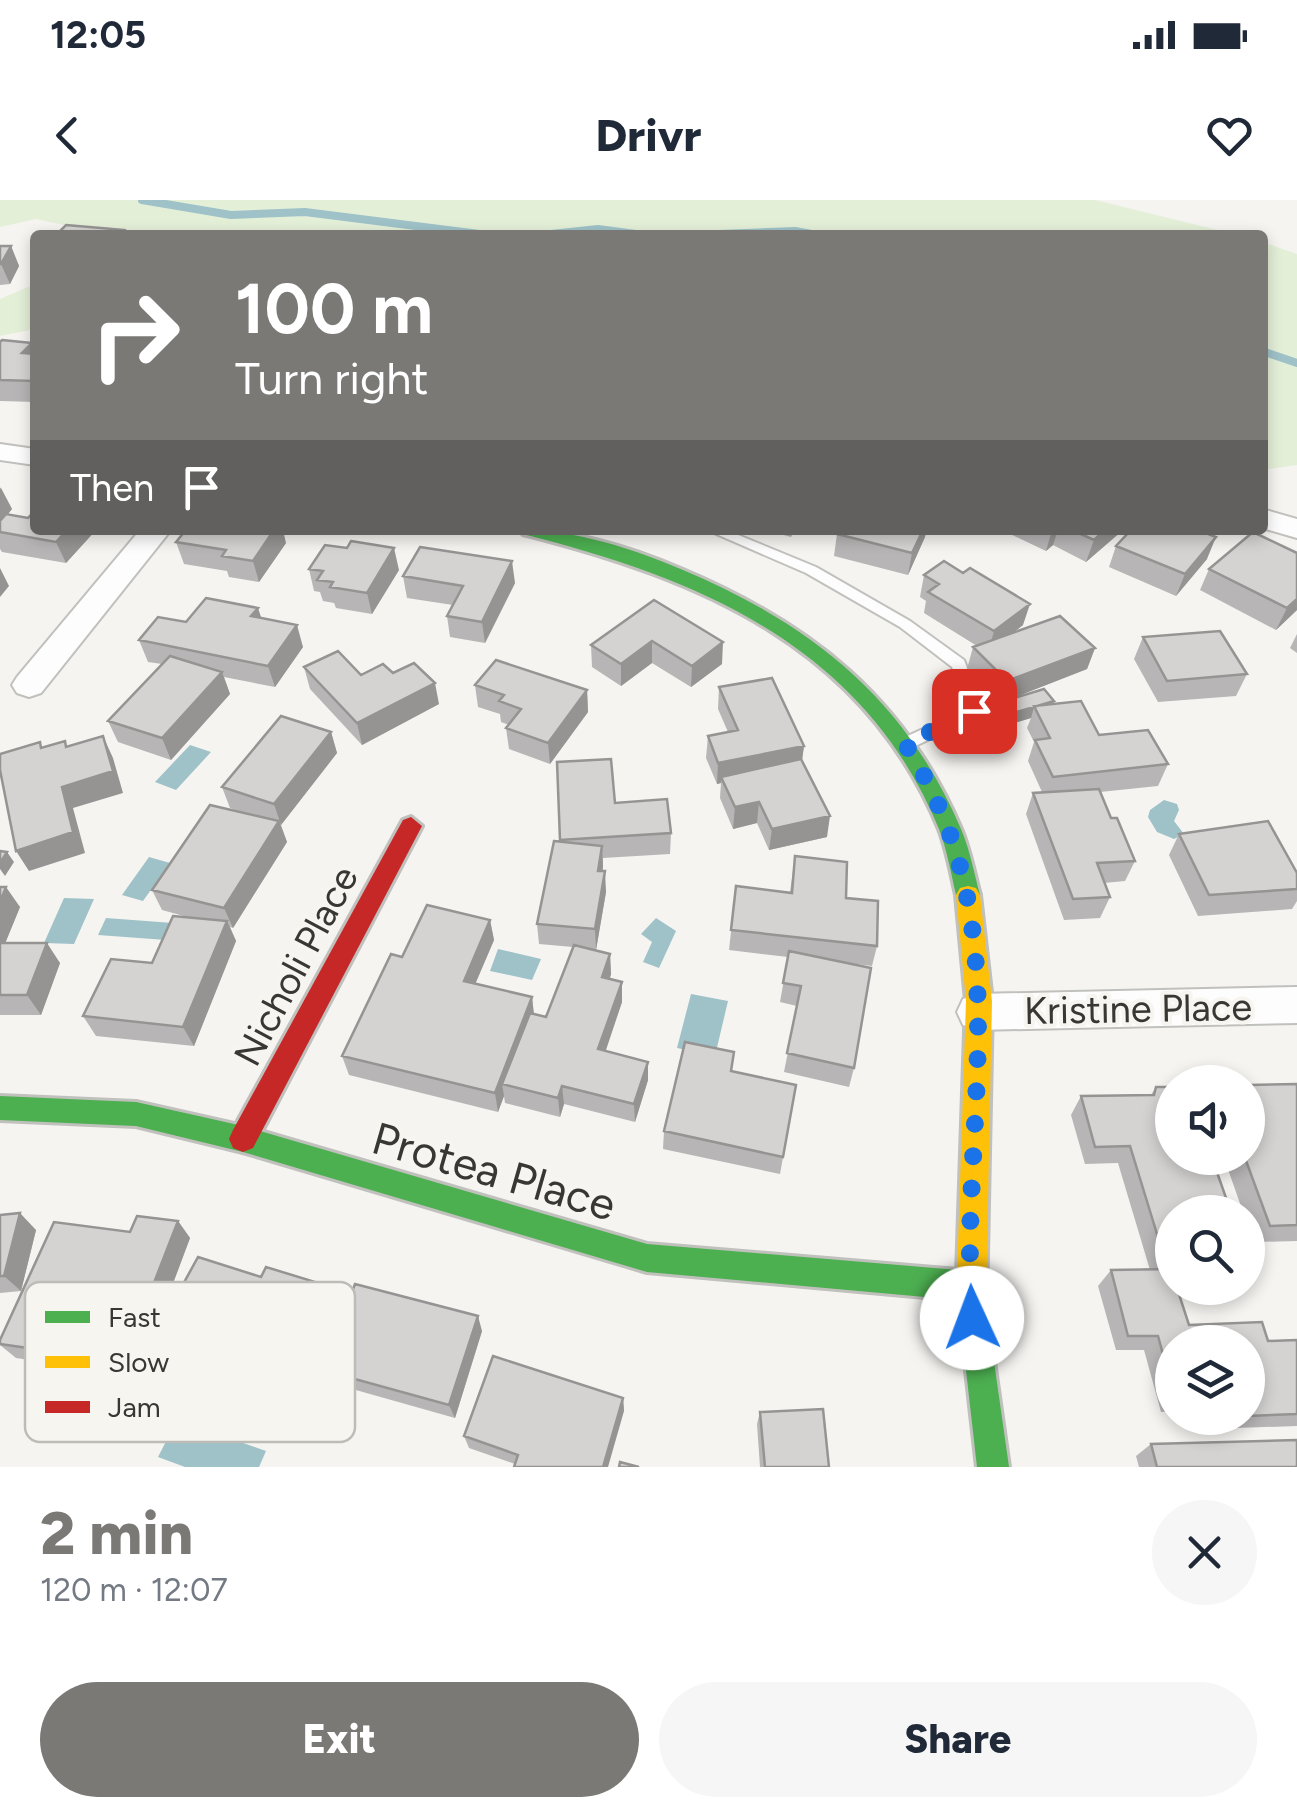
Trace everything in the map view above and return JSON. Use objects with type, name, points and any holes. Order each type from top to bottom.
[{"type":"street","points":[[0,452],[30,456]]},
{"type":"street","points":[[1268,520],[1297,529]]},
{"type":"street","points":[[29,685],[152,535]]},
{"type":"street","points":[[561,535],[644,556],[703,579],[769,614],[823,653],[872,702],[905,744],[952,831],[971,907],[978,1012],[970,1286],[974,1350],[992,1467]]},
{"type":"street","name":"Nicholi Place","points":[[242,1139],[411,826]]},
{"type":"street","name":"Kristine Place","points":[[978,1012],[1297,1004]]},
{"type":"street","name":"Protea Place","points":[[0,1108],[136,1114],[242,1139],[647,1258],[970,1286]]},
{"type":"lane","points":[[726,535],[811,570],[905,624],[959,664],[974,711],[905,744]]},
{"type":"green space","points":[[0,200],[1095,200],[1218,230],[88,230],[36,219],[0,227]]},
{"type":"green space","points":[[1268,244],[1297,254],[1297,465],[1268,469]]},
{"type":"green space","points":[[30,286],[30,330],[0,336],[0,299]]},
{"type":"water","points":[[190,745],[211,752],[176,790],[155,782]]},
{"type":"water","points":[[1164,800],[1177,804],[1179,810],[1174,821],[1184,834],[1174,839],[1157,832],[1148,817],[1150,810]]},
{"type":"water","points":[[149,857],[170,863],[143,901],[122,895]]},
{"type":"water","points":[[64,898],[94,899],[74,944],[44,943]]},
{"type":"water","points":[[106,918],[173,923],[166,940],[98,935]]},
{"type":"water","points":[[656,918],[676,931],[659,968],[643,962],[652,942],[641,934]]},
{"type":"water","points":[[498,949],[541,959],[532,980],[490,971]]},
{"type":"water","points":[[691,994],[728,1001],[715,1056],[677,1048]]},
{"type":"water","points":[[166,1442],[240,1442],[266,1451],[259,1467],[185,1467],[158,1457]]},
{"type":"building","points":[[66,225],[124,230],[61,230]]},
{"type":"building","points":[[0,246],[11,246],[1,264],[0,264]]},
{"type":"building","points":[[0,342],[30,343],[22,353],[30,354],[30,381],[0,380]]},
{"type":"building","points":[[6,514],[28,518],[30,535],[62,535],[56,542],[0,532],[0,521]]},
{"type":"building","points":[[182,535],[271,535],[253,561],[222,556],[226,550],[176,542]]},
{"type":"building","points":[[841,535],[921,535],[912,553]]},
{"type":"building","points":[[1126,535],[1216,537],[1185,574],[1116,546]]},
{"type":"building","points":[[1249,535],[1259,535],[1297,553],[1297,599],[1287,608],[1209,569]]},
{"type":"building","points":[[351,541],[394,548],[367,593],[330,587],[333,582],[317,580],[323,571],[309,569],[325,545],[347,548]]},
{"type":"building","points":[[420,547],[512,561],[482,622],[447,616],[463,586],[403,576]]},
{"type":"building","points":[[944,561],[963,573],[970,568],[1030,604],[994,631],[928,592],[939,584],[924,575]]},
{"type":"building","points":[[206,598],[258,608],[251,616],[297,625],[268,666],[139,640],[158,617],[186,622]]},
{"type":"building","points":[[654,600],[723,642],[692,666],[652,641],[621,664],[591,645]]},
{"type":"building","points":[[1060,616],[1095,648],[1007,681],[973,647]]},
{"type":"building","points":[[1220,631],[1247,674],[1167,681],[1143,637]]},
{"type":"building","points":[[338,651],[361,675],[383,664],[393,673],[414,663],[435,683],[357,723],[304,667]]},
{"type":"building","points":[[170,656],[222,672],[162,738],[108,721]]},
{"type":"building","points":[[496,660],[587,690],[548,743],[506,728],[521,709],[499,701],[504,695],[475,685]]},
{"type":"building","points":[[772,678],[804,746],[718,763],[708,736],[738,730],[719,687]]},
{"type":"building","points":[[1044,689],[1054,701],[1017,712],[1008,700]]},
{"type":"building","points":[[1081,701],[1099,735],[1148,730],[1168,764],[1053,777],[1035,740],[1050,738],[1034,706]]},
{"type":"building","points":[[281,716],[331,732],[274,804],[222,787]]},
{"type":"building","points":[[103,736],[113,771],[62,787],[73,832],[16,851],[0,754],[40,742],[41,748],[65,741],[66,747]]},
{"type":"building","points":[[611,759],[615,803],[667,799],[671,833],[560,840],[557,762]]},
{"type":"building","points":[[801,759],[830,816],[772,829],[759,802],[735,807],[721,777]]},
{"type":"building","points":[[1099,789],[1111,818],[1117,818],[1135,861],[1097,863],[1110,897],[1073,899],[1033,793]]},
{"type":"building","points":[[210,805],[279,821],[224,908],[152,890]]},
{"type":"building","points":[[1268,821],[1297,873],[1297,889],[1209,895],[1179,834]]},
{"type":"building","points":[[554,841],[602,846],[598,871],[605,871],[595,929],[537,924]]},
{"type":"building","points":[[795,856],[847,862],[846,898],[878,901],[877,946],[731,930],[736,886],[792,893]]},
{"type":"building","points":[[427,905],[490,920],[464,981],[532,997],[495,1093],[342,1056],[391,954],[402,957]]},
{"type":"building","points":[[173,916],[227,921],[183,1027],[83,1016],[111,959],[152,963]]},
{"type":"building","points":[[0,943],[47,943],[27,995],[0,995]]},
{"type":"building","points":[[574,945],[610,954],[602,977],[622,982],[598,1049],[648,1062],[634,1104],[562,1086],[558,1098],[502,1084],[530,1013],[546,1017]]},
{"type":"building","points":[[789,951],[871,968],[854,1068],[787,1053],[801,986],[783,983]]},
{"type":"building","points":[[685,1042],[734,1052],[731,1071],[796,1085],[783,1157],[664,1131]]},
{"type":"building","points":[[1297,1084],[1297,1225],[1270,1226],[1265,1195],[1259,1195],[1251,1175],[1265,1175],[1265,1085]]},
{"type":"building","points":[[1155,1091],[1155,1175],[1218,1175],[1225,1195],[1155,1195],[1155,1227],[1130,1146],[1095,1147],[1081,1096],[1154,1095]]},
{"type":"building","points":[[20,1213],[4,1276],[0,1276],[0,1215]]},
{"type":"building","points":[[137,1216],[178,1221],[154,1282],[27,1282],[54,1222],[130,1232]]},
{"type":"building","points":[[198,1257],[261,1277],[266,1267],[315,1282],[184,1282]]},
{"type":"building","points":[[1155,1269],[1155,1305],[1183,1305],[1189,1325],[1155,1325],[1155,1336],[1128,1336],[1111,1270]]},
{"type":"building","points":[[355,1284],[478,1316],[449,1405],[355,1379]]},
{"type":"building","points":[[25,1285],[25,1348],[0,1344]]},
{"type":"building","points":[[1262,1322],[1263,1325],[1189,1325]]},
{"type":"building","points":[[1265,1332],[1268,1341],[1297,1340],[1297,1414],[1265,1415]]},
{"type":"building","points":[[493,1356],[623,1398],[603,1467],[514,1467],[518,1455],[464,1436]]},
{"type":"building","points":[[823,1409],[829,1467],[765,1467],[760,1412]]},
{"type":"building","points":[[1297,1440],[1297,1467],[1157,1467],[1151,1444]]},
{"type":"waterway","points":[[142,200],[231,215],[305,212],[447,230]]},
{"type":"waterway","points":[[589,230],[606,230]]},
{"type":"waterway","points":[[1268,353],[1297,363]]},
{"type":"traffic: fast","points":[[550,535],[660,567],[722,593],[780,626],[833,665],[880,711],[919,766],[950,829],[968,895]]},
{"type":"traffic: fast","points":[[0,1108],[136,1114],[243,1139],[647,1258],[970,1286]]},
{"type":"traffic: fast","points":[[971,1305],[993,1467]]},
{"type":"traffic: slow","points":[[968,895],[979,1001],[971,1305]]},
{"type":"traffic: jam","points":[[243,1139],[411,826]]},
{"type":"route","points":[[972,1318],[978,1012],[971,907],[952,831],[905,744],[974,711]]}]
